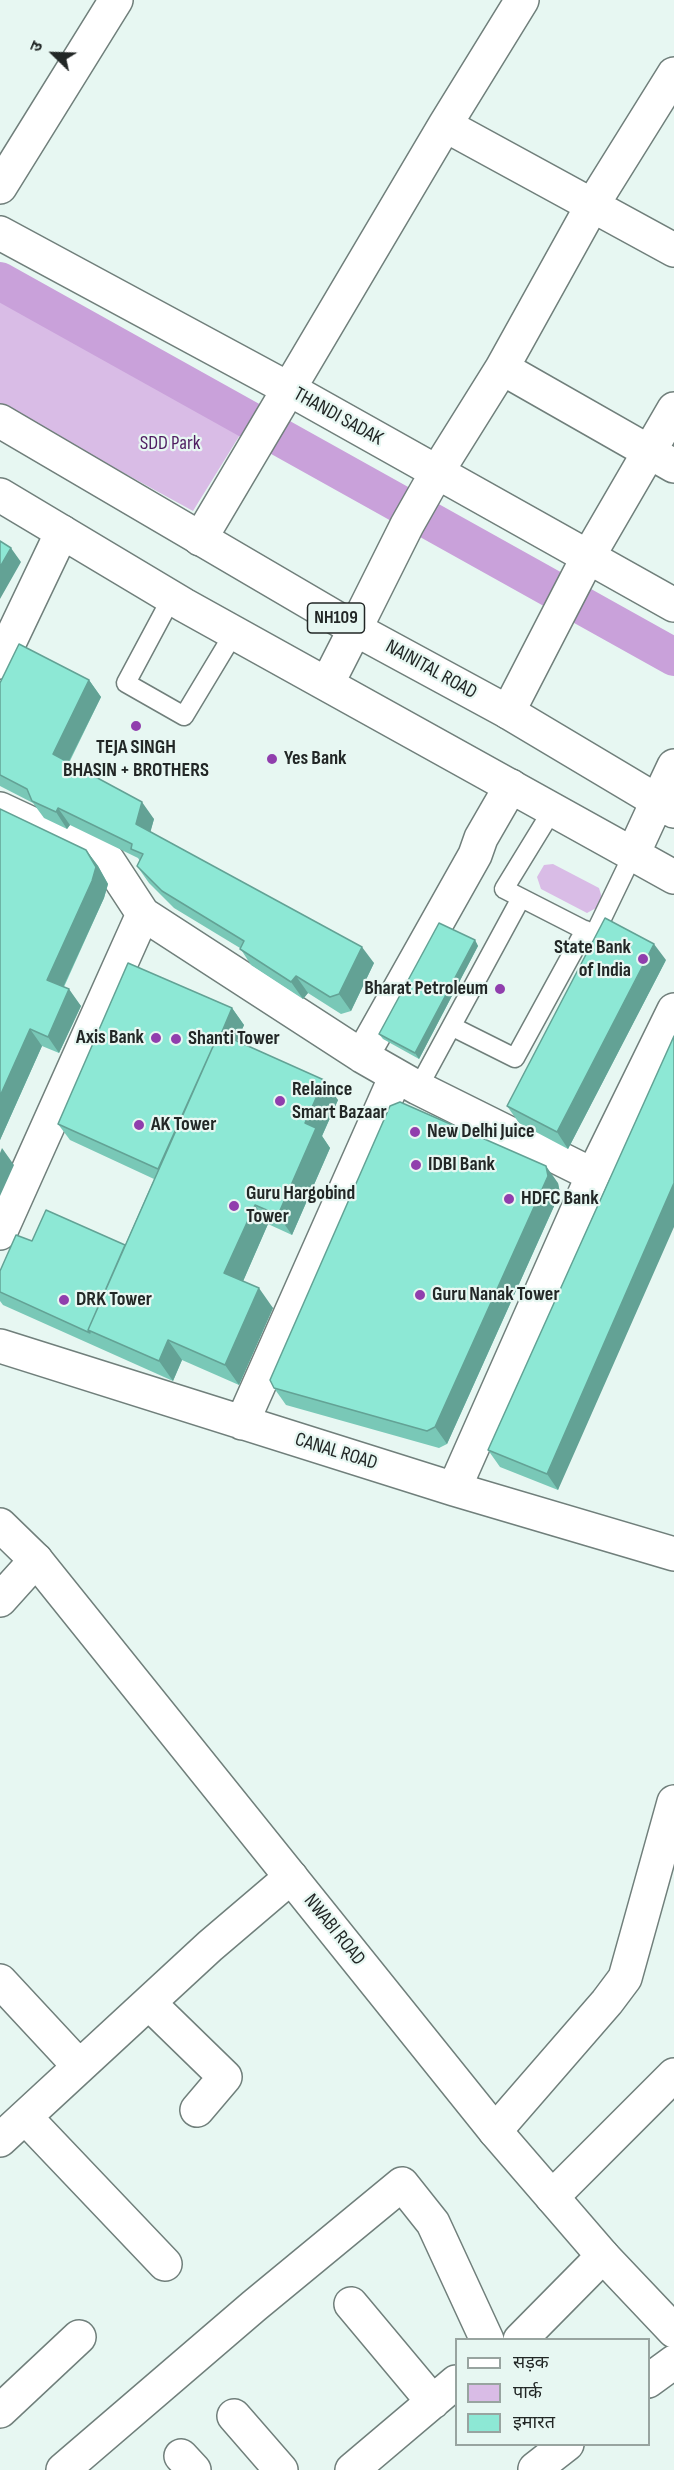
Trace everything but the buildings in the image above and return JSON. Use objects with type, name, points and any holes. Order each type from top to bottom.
[{"type":"main road","points":[[0,187],[116,0]]},
{"type":"main road","points":[[200,539],[445,125],[522,0]]},
{"type":"main road","points":[[327,684],[430,484],[502,368],[593,204],[674,74]]},
{"type":"main road","points":[[445,125],[674,250]]},
{"type":"main road","name":"THANDI SADAK","points":[[1,236],[289,389],[574,585],[674,605]]},
{"type":"main road","points":[[502,368],[661,458]]},
{"type":"main road","points":[[508,712],[574,585],[661,458],[674,409]]},
{"type":"main road","name":"NAINITAL ROAD","points":[[0,421],[355,629],[508,712],[665,807]]},
{"type":"main road","points":[[0,495],[234,633],[674,878]]},
{"type":"main road","points":[[0,662],[62,532]]},
{"type":"main road","points":[[633,854],[665,807],[674,766]]},
{"type":"main road","points":[[358,1053],[466,847],[481,838],[511,786]]},
{"type":"main road","points":[[0,809],[107,859],[143,914],[358,1053],[407,1082],[593,1175]]},
{"type":"main road","points":[[0,1233],[143,914]]},
{"type":"main road","points":[[454,1489],[593,1175],[674,1010]]},
{"type":"main road","points":[[242,1423],[407,1082]]},
{"type":"main road","name":"CANAL ROAD","points":[[0,1346],[454,1489],[674,1554]]},
{"type":"main road","name":"NWABI ROAD","points":[[0,1525],[36,1560],[495,2131],[603,2256],[674,2331]]},
{"type":"main road","points":[[0,1600],[36,1560]]},
{"type":"main road","points":[[495,2131],[607,2002],[625,1978],[674,1802]]},
{"type":"main road","points":[[0,2140],[150,2004],[210,1946],[291,1877]]},
{"type":"main road","points":[[0,1981],[79,2066]]},
{"type":"main road","points":[[150,2004],[225,2077],[196,2110]]},
{"type":"main road","points":[[552,2197],[674,2075]]},
{"type":"main road","points":[[26,2118],[165,2264]]},
{"type":"main road","points":[[63,2470],[254,2306],[402,2184],[433,2223],[486,2338]]},
{"type":"main road","points":[[522,2338],[603,2256]]},
{"type":"main road","points":[[351,2304],[445,2392],[352,2470]]},
{"type":"main road","points":[[0,2411],[79,2337]]},
{"type":"main road","points":[[650,2380],[674,2362]]},
{"type":"main road","points":[[234,2416],[281,2470]]},
{"type":"main road","points":[[535,2469],[566,2446]]},
{"type":"lane","points":[[172,597],[126,683],[174,711],[184,716],[234,633]]},
{"type":"lane","points":[[553,809],[504,889],[594,935],[633,854]]},
{"type":"lane","points":[[407,1082],[453,1027],[521,898]]},
{"type":"lane","points":[[453,1027],[515,1058],[585,930]]},
{"type":"green space","name":"SDD Park","points":[[0,299],[243,430],[193,511],[0,405]]},
{"type":"green space","points":[[553,864],[599,888],[603,901],[598,907],[587,913],[541,889],[537,877],[544,865]]},
{"type":"waterway","points":[[0,281],[674,657]]},
{"type":"place","name":"TEJA SINGH BHASIN + BROTHERS","points":[[136,726]]},
{"type":"place","name":"Yes Bank","points":[[272,759]]},
{"type":"place","name":"State Bank of India","points":[[643,959]]},
{"type":"place","name":"Bharat Petroleum","points":[[500,989]]},
{"type":"place","name":"Axis Bank","points":[[156,1038]]},
{"type":"place","name":"Shanti Tower","points":[[176,1039]]},
{"type":"place","name":"Relaince Smart Bazaar","points":[[280,1101]]},
{"type":"place","name":"AK Tower","points":[[139,1125]]},
{"type":"place","name":"New Delhi Juice","points":[[415,1132]]},
{"type":"place","name":"IDBI Bank","points":[[416,1165]]},
{"type":"place","name":"HDFC Bank","points":[[509,1199]]},
{"type":"place","name":"Guru Hargobind Tower","points":[[234,1206]]},
{"type":"place","name":"Guru Nanak Tower","points":[[420,1295]]},
{"type":"place","name":"DRK Tower","points":[[64,1300]]}]
